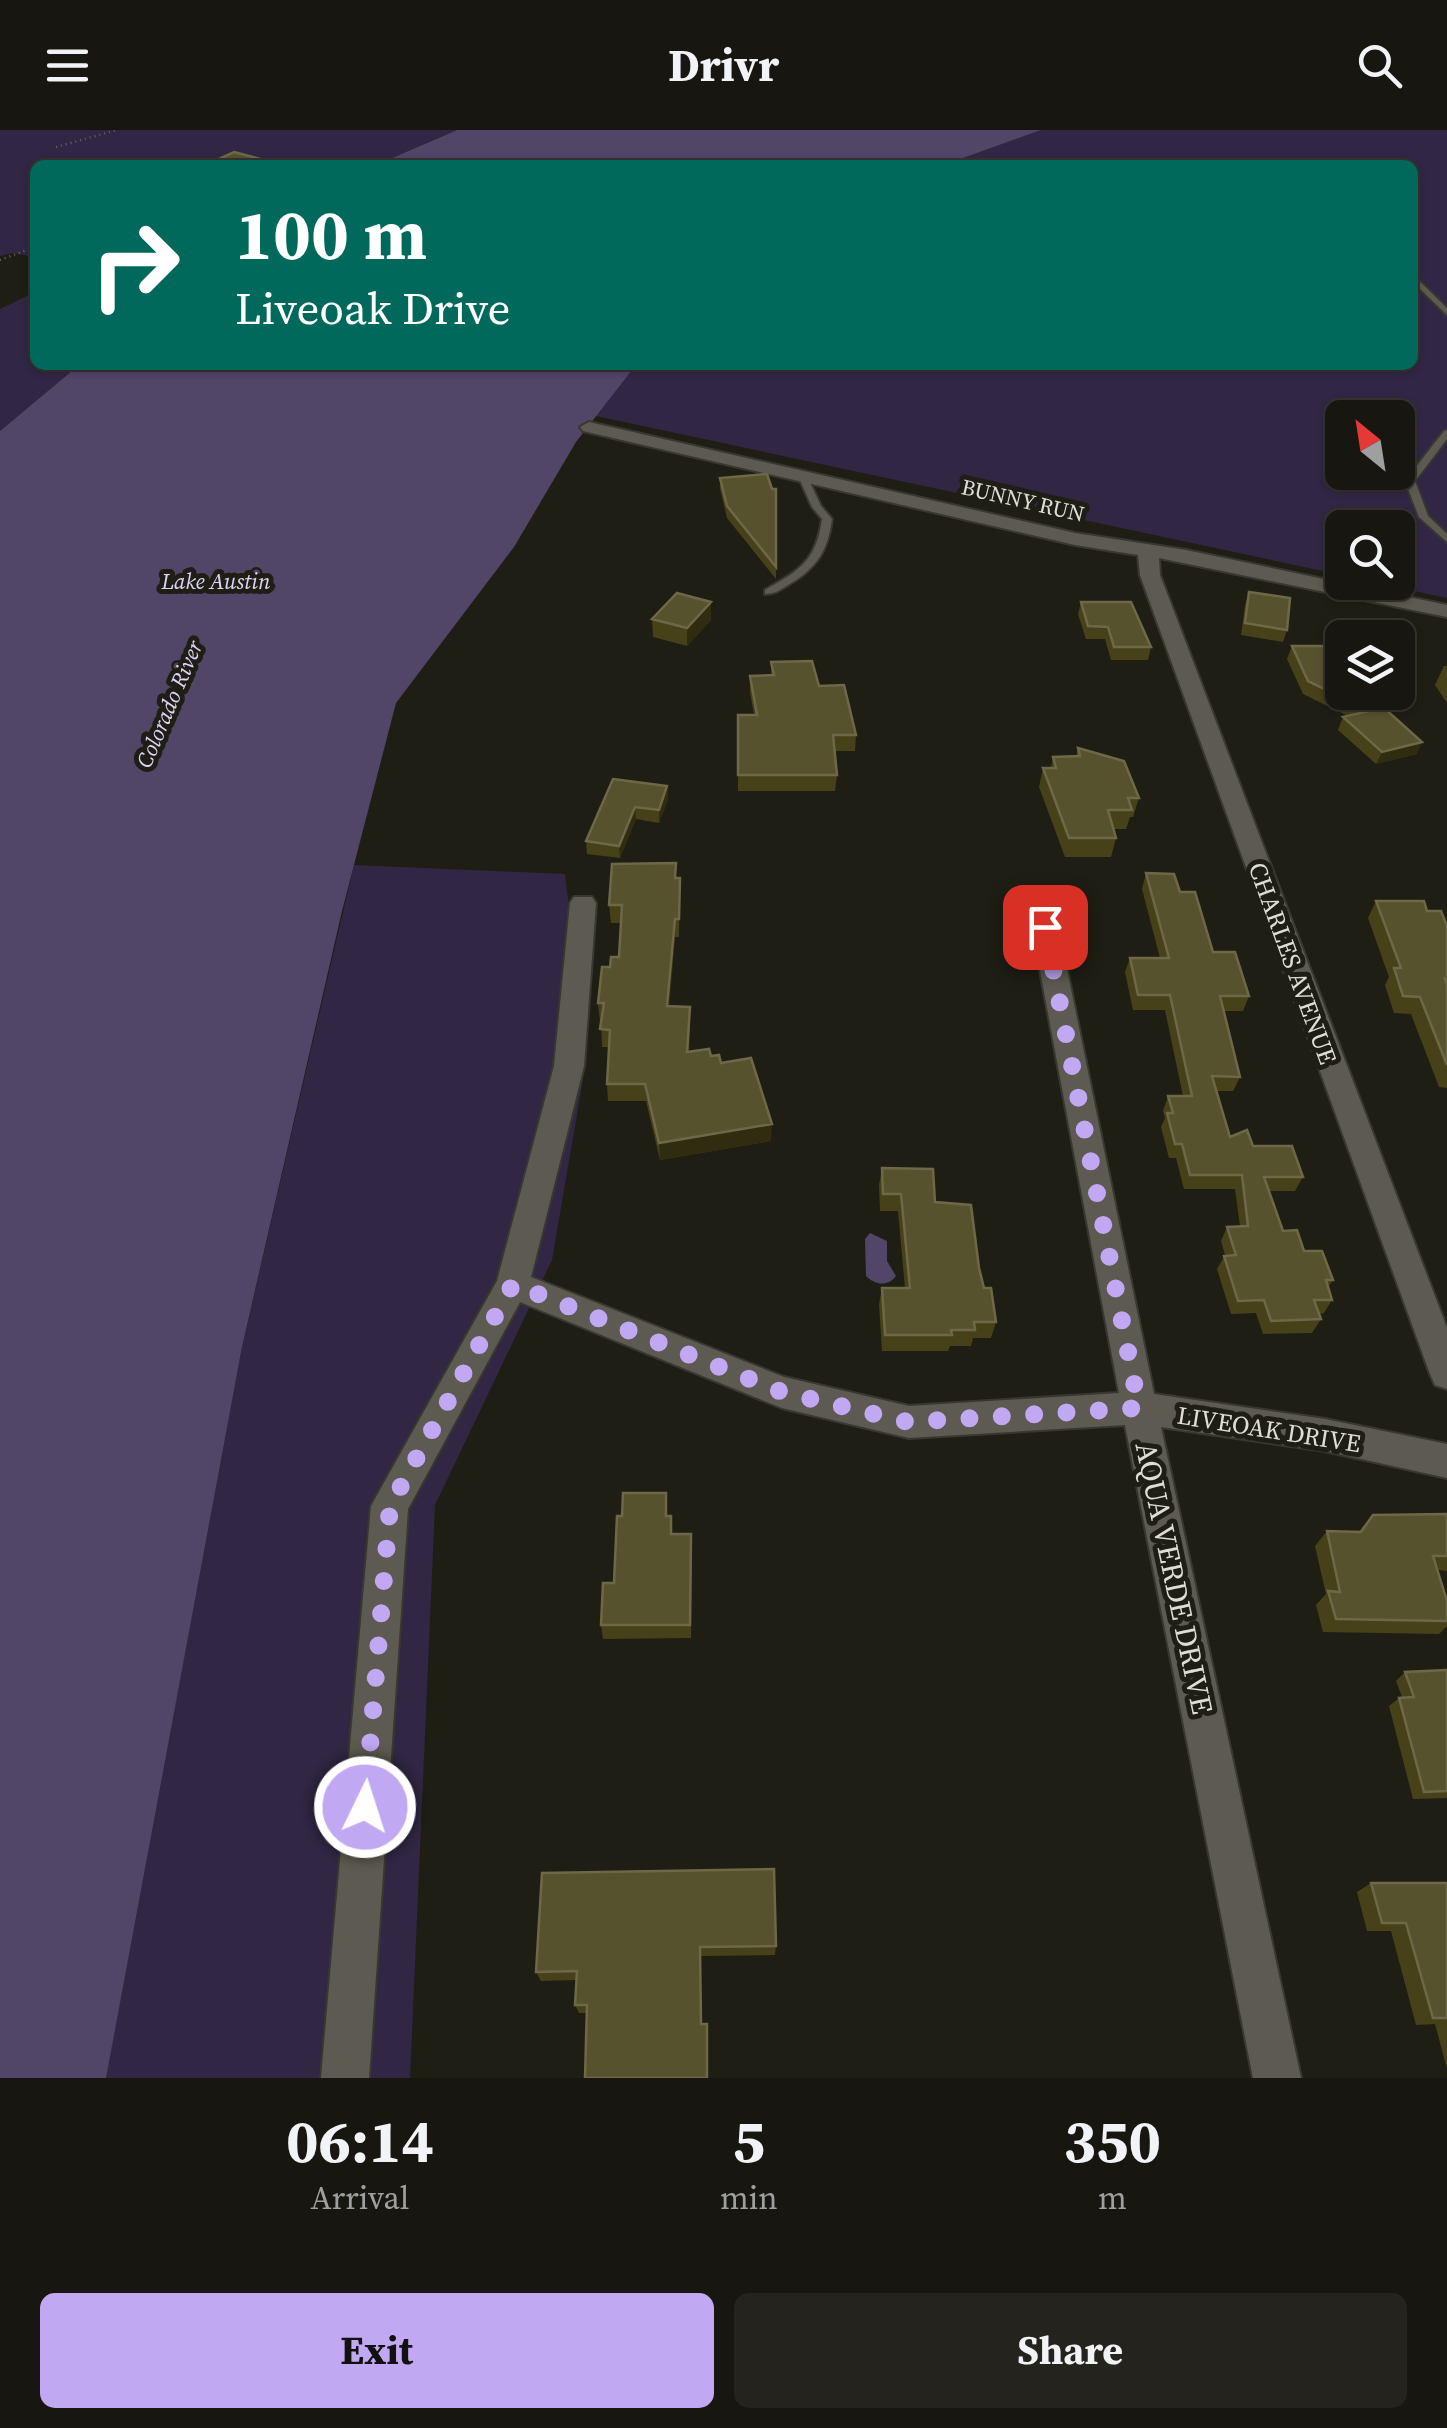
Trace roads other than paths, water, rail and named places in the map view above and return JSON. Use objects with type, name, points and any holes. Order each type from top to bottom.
[{"type":"street","name":"BUNNY RUN","points":[[589,426],[1075,539],[1148,550],[1447,612]]},
{"type":"street","name":"CHARLES AVENUE","points":[[1148,550],[1150,575],[1447,1374]]},
{"type":"street","name":"AQUA VERDE DRIVE","points":[[1040,902],[1277,2078]]},
{"type":"street","points":[[346,2078],[390,1506],[513,1284],[570,1066],[584,903]]},
{"type":"street","name":"LIVEOAK DRIVE","points":[[513,1284],[782,1392],[908,1422],[1139,1408],[1324,1435],[1447,1461]]},
{"type":"lane","points":[[1418,282],[1447,313]]},
{"type":"lane","points":[[1447,433],[1410,481],[1424,517],[1447,538]]},
{"type":"lane","points":[[768,592],[808,570],[824,547],[827,519],[816,507],[803,476]]},
{"type":"water","points":[[457,130],[1041,130],[958,160],[388,160]]},
{"type":"water","name":"Lake Austin","points":[[73,370],[632,370],[576,442],[514,547],[396,703],[342,911],[242,1347],[106,2078],[0,2078],[0,431]]},
{"type":"water","points":[[870,1233],[887,1241],[887,1261],[896,1276],[889,1282],[877,1283],[866,1276],[865,1239]]},
{"type":"water label","name":"Colorado River","points":[[169,704]]}]
